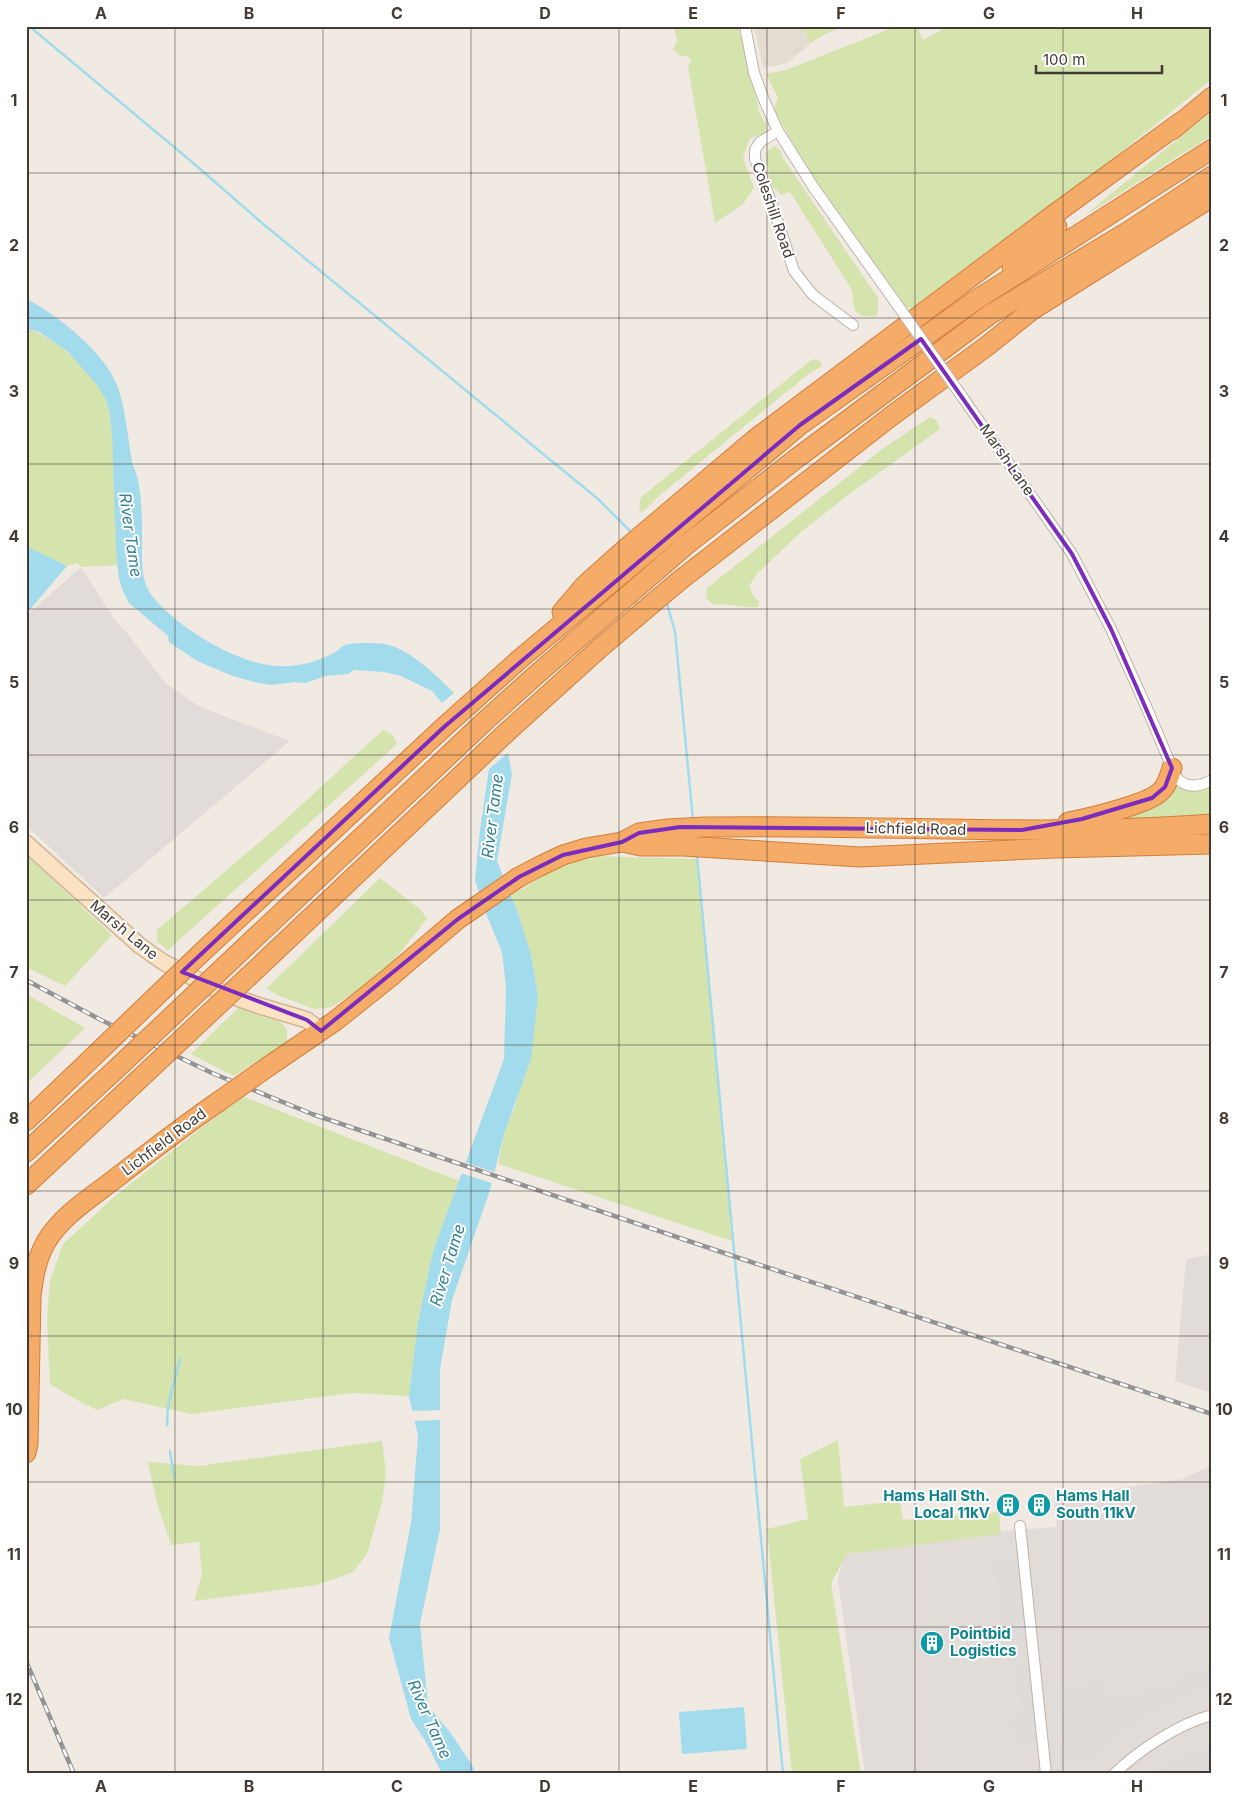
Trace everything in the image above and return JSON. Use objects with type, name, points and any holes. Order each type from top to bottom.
[{"type":"highway","points":[[976,300],[1041,240],[1212,97]]},
{"type":"highway","points":[[654,536],[754,440],[1052,216],[1182,122]]},
{"type":"highway","points":[[26,1121],[199,955],[444,726],[521,658],[586,585],[629,556],[800,425],[976,300],[1212,149]]},
{"type":"highway","points":[[26,1152],[500,707],[670,560],[797,458],[989,316],[1129,231],[1212,176]]},
{"type":"highway","points":[[26,1185],[500,738],[679,581],[890,417],[1032,310],[1212,198]]},
{"type":"highway","points":[[986,346],[1040,316],[1139,252],[1212,208]]},
{"type":"highway","points":[[1022,830],[1082,820],[1152,798],[1162,791],[1172,768]]},
{"type":"highway","name":"Lichfield Road","points":[[26,1453],[28,1444],[33,1274],[46,1242],[59,1225],[74,1210],[187,1123],[315,1034],[389,978],[458,920],[519,877],[563,855],[586,848],[622,842],[639,833],[680,828],[1022,830],[1142,828],[1212,824]]},
{"type":"highway","name":"Lichfield Road","points":[[622,842],[640,846],[683,846],[860,857],[1055,848],[1212,844]]},
{"type":"main road","name":"Marsh Lane","points":[[26,843],[139,945],[163,962],[223,993],[307,1020],[315,1034]]},
{"type":"street","points":[[745,26],[754,73],[778,131]]},
{"type":"street","name":"Marsh Lane","points":[[778,131],[814,188],[964,398],[1072,554],[1115,638],[1172,768],[1180,782],[1189,786],[1199,785],[1212,780]]},
{"type":"street","name":"Coleshill Road","points":[[778,131],[760,142],[755,150],[755,159],[794,272],[813,295],[852,325]]},
{"type":"street","points":[[1020,1526],[1046,1774]]},
{"type":"street","points":[[1114,1774],[1127,1761],[1171,1733],[1212,1716]]},
{"type":"highlighted area","points":[[921,339],[1072,554],[1111,629],[1172,768],[1165,787],[1152,798],[1082,819],[1022,830],[680,827],[639,833],[622,842],[563,855],[519,877],[458,919],[321,1031],[307,1020],[182,972],[444,727],[800,425]]},
{"type":"shaded area","points":[[754,26],[801,26],[811,43],[787,63],[763,68]]},
{"type":"shaded area","points":[[81,567],[114,619],[165,683],[200,707],[290,741],[104,898],[26,825],[26,616]]},
{"type":"shaded area","points":[[1212,1254],[1212,1393],[1175,1381],[1186,1259]]},
{"type":"shaded area","points":[[1212,1465],[1212,1774],[865,1774],[838,1580],[846,1543],[1057,1527],[1054,1498],[1183,1479]]},
{"type":"shaded area","points":[[1017,1558],[1038,1741],[1013,1745],[1009,1715],[1020,1713],[1015,1668],[1004,1670],[992,1561]]},
{"type":"shaded area","points":[[1212,1670],[1212,1687],[1171,1703],[1114,1739],[1089,1761],[1066,1764],[1058,1685],[1102,1680],[1103,1695],[1178,1686],[1177,1675]]},
{"type":"shaded area","points":[[1212,1746],[1212,1774],[1152,1774],[1198,1748]]},
{"type":"green space","points":[[674,26],[738,26],[760,114],[766,124],[765,133],[750,138],[743,158],[754,188],[743,204],[715,223],[688,67],[691,61],[689,57],[679,55],[673,49],[677,41]]},
{"type":"green space","points":[[801,26],[844,26],[823,35],[811,43]]},
{"type":"green space","points":[[897,26],[917,26],[923,40],[949,26],[1212,26],[1212,79],[1072,192],[914,309],[906,307],[805,165],[774,109],[778,98],[766,74],[786,70]]},
{"type":"green space","points":[[1212,111],[1212,135],[1083,217]]},
{"type":"green space","points":[[775,146],[781,151],[783,158],[878,298],[878,312],[876,316],[862,315],[855,310],[852,290],[790,192],[781,195],[770,183],[766,155]]},
{"type":"green space","points":[[26,328],[52,340],[66,351],[94,381],[106,400],[112,435],[117,565],[81,567],[77,563],[67,566],[26,546]]},
{"type":"green space","points":[[815,359],[821,362],[822,366],[806,376],[660,495],[644,511],[642,512],[639,509],[641,497],[810,361]]},
{"type":"green space","points":[[930,417],[937,421],[940,429],[848,495],[801,532],[757,574],[749,586],[754,597],[759,601],[758,607],[714,605],[706,598],[707,588],[881,450]]},
{"type":"green space","points":[[383,730],[393,735],[397,744],[168,950],[157,942],[157,930],[285,820]]},
{"type":"green space","points":[[1172,781],[1180,788],[1190,791],[1212,787],[1212,818],[1083,824]]},
{"type":"green space","points":[[26,855],[112,935],[65,986],[26,967]]},
{"type":"green space","points":[[589,856],[697,859],[732,1241],[498,1164],[504,1134],[516,1104],[538,996],[531,955],[511,896],[549,872]]},
{"type":"green space","points":[[380,878],[421,910],[427,919],[384,972],[332,1007],[314,1009],[275,994],[267,988]]},
{"type":"green space","points":[[26,994],[85,1028],[26,1084]]},
{"type":"green space","points":[[239,1007],[277,1018],[287,1029],[287,1043],[234,1076],[191,1054]]},
{"type":"green space","points":[[242,1096],[459,1181],[433,1251],[418,1322],[409,1396],[352,1393],[192,1414],[123,1399],[97,1410],[50,1384],[47,1319],[50,1280],[63,1244],[115,1196]]},
{"type":"green space","points":[[838,1440],[844,1507],[900,1501],[903,1520],[999,1512],[1001,1534],[847,1554],[831,1583],[861,1774],[792,1774],[767,1529],[808,1519],[800,1459]]},
{"type":"green space","points":[[382,1441],[386,1472],[382,1502],[367,1554],[353,1572],[317,1585],[194,1601],[202,1575],[199,1542],[171,1545],[157,1503],[148,1462],[198,1466]]},
{"type":"water","name":"River Tame","points":[[26,299],[52,315],[80,337],[104,362],[112,375],[123,406],[132,463],[140,492],[142,564],[145,582],[150,593],[173,617],[224,650],[242,658],[275,666],[294,666],[312,662],[338,651],[343,646],[351,644],[384,644],[413,657],[454,693],[442,703],[432,691],[401,676],[384,672],[354,670],[348,674],[325,676],[306,683],[295,682],[271,685],[254,682],[233,676],[197,661],[169,642],[168,636],[129,603],[119,579],[116,550],[112,435],[106,400],[97,385],[68,352],[41,333],[26,328]]},
{"type":"water","points":[[26,546],[67,566],[26,614]]},
{"type":"water","name":"River Tame","points":[[508,753],[512,774],[497,861],[518,913],[531,955],[538,996],[531,1059],[504,1134],[489,1193],[452,1300],[440,1369],[440,1529],[420,1624],[428,1706],[450,1732],[476,1774],[442,1774],[426,1742],[411,1719],[389,1638],[411,1523],[418,1436],[409,1396],[418,1322],[433,1251],[504,1059],[506,987],[502,952],[475,880],[489,769]]},
{"type":"water","points":[[744,1707],[747,1749],[682,1754],[679,1712]]},
{"type":"pier","points":[[464,1162],[498,1173],[495,1184],[460,1173]]},
{"type":"pier","points":[[442,1410],[442,1420],[412,1421],[410,1411]]},
{"type":"waterway","points":[[29,26],[262,223],[598,499],[632,533]]},
{"type":"waterway","points":[[666,600],[675,632],[693,820]]},
{"type":"waterway","points":[[697,855],[783,1774]]},
{"type":"waterway","points":[[167,1425],[168,1406],[180,1359]]},
{"type":"waterway","points":[[170,1451],[174,1477]]},
{"type":"railway","points":[[26,980],[101,1020],[212,1073],[312,1114],[742,1259],[1212,1414]]},
{"type":"railway","points":[[26,1661],[74,1774]]},
{"type":"place","name":"Hams Hall Sth. Local 11kV","points":[[1008,1505]]},
{"type":"place","name":"Hams Hall South 11kV","points":[[1039,1505]]},
{"type":"place","name":"Pointbid Logistics","points":[[932,1643]]}]
